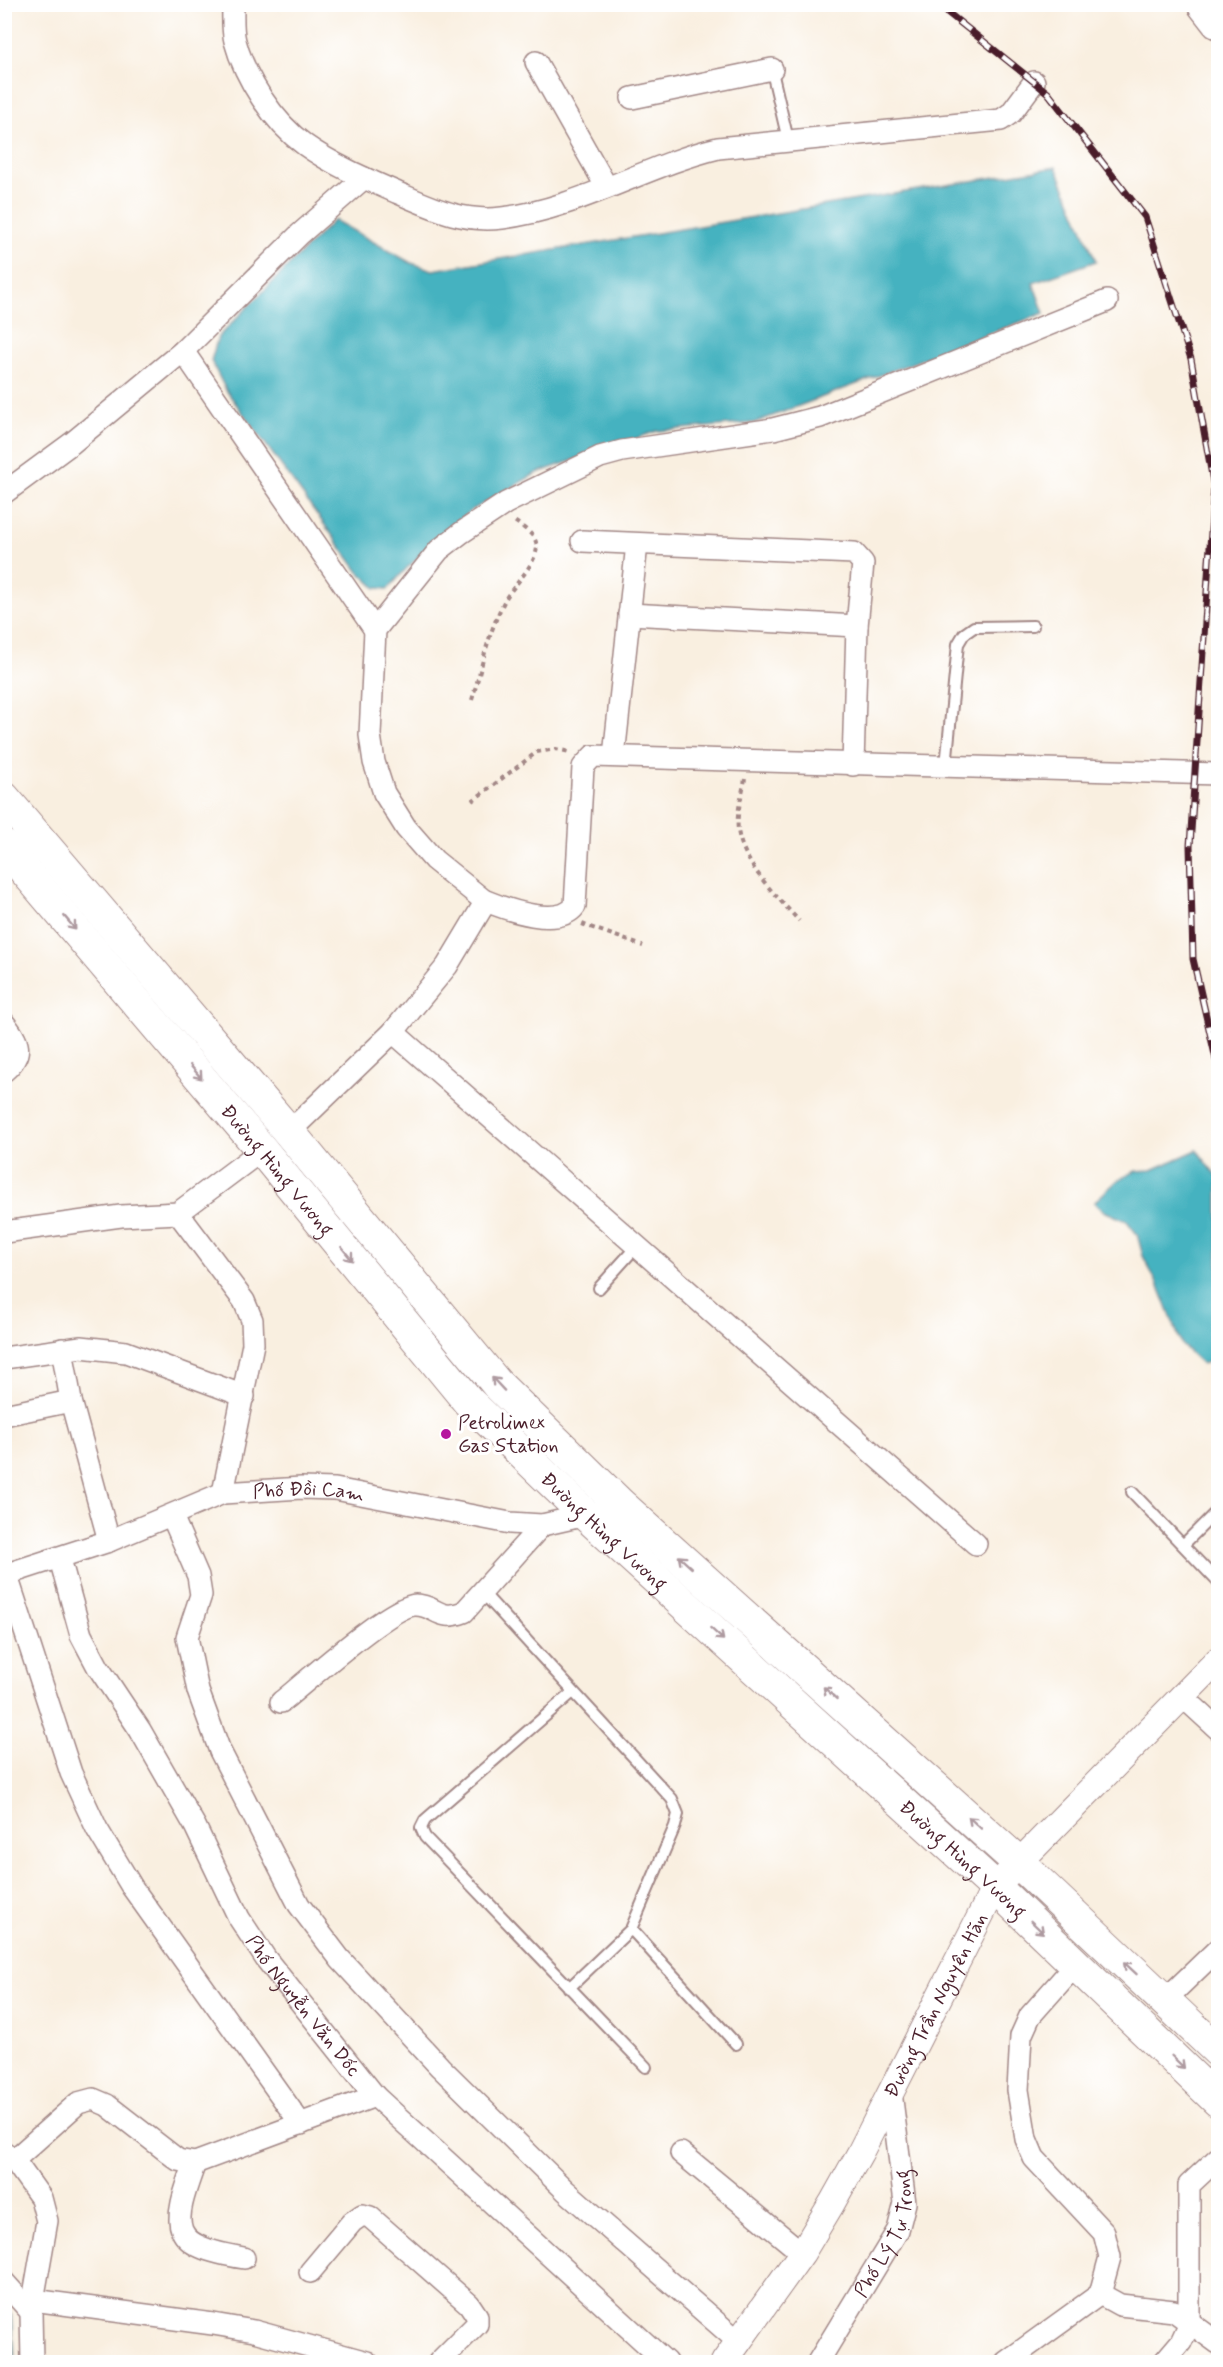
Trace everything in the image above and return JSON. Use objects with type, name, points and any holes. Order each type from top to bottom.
[{"type":"highway","points":[[1203,4],[1218,22]]},
{"type":"main road","name":"Đường Hùng Vương","points":[[4,798],[289,1132],[497,1384],[620,1504],[1018,1862],[1218,2051]]},
{"type":"main road","name":"Đường Hùng Vương","points":[[4,846],[262,1150],[468,1401],[587,1516],[995,1887],[1218,2101]]},
{"type":"main road","points":[[43,892],[67,872]]},
{"type":"street","points":[[233,4],[234,39],[244,64],[280,123],[304,144],[364,178],[447,213],[473,220],[523,214],[558,205],[707,150],[1001,120],[1011,113],[1034,82]]},
{"type":"street","points":[[536,62],[606,186]]},
{"type":"street","points":[[632,98],[770,64]]},
{"type":"street","points":[[4,493],[72,443],[183,351],[300,234],[364,178]]},
{"type":"street","points":[[1107,301],[820,417],[773,429],[622,451],[600,457],[498,508],[439,550],[375,630],[370,735],[374,762],[384,793],[406,828],[434,860],[486,902],[539,915],[560,917],[569,915],[575,906],[583,767],[586,761],[593,756],[1218,774]]},
{"type":"street","points":[[183,351],[375,630]]},
{"type":"street","points":[[582,541],[854,553],[863,562],[857,626],[853,765]]},
{"type":"street","points":[[614,756],[637,543]]},
{"type":"street","points":[[629,614],[857,626]]},
{"type":"street","points":[[289,1132],[393,1032],[447,966],[486,902]]},
{"type":"street","points":[[4,1023],[17,1039],[18,1053],[14,1062],[4,1071]]},
{"type":"street","points":[[393,1032],[976,1544]]},
{"type":"street","points":[[4,1232],[121,1216],[178,1213],[262,1150]]},
{"type":"street","points":[[178,1213],[244,1301],[252,1320],[253,1344],[223,1493]]},
{"type":"street","points":[[4,1358],[81,1347],[126,1352],[244,1396]]},
{"type":"street","points":[[62,1349],[70,1401],[109,1541]]},
{"type":"street","points":[[4,1415],[70,1401]]},
{"type":"street","name":"Phố Đồi Cam","points":[[6,1576],[109,1541],[223,1493],[301,1488],[335,1489],[510,1523],[542,1525],[587,1516],[620,1504]]},
{"type":"street","points":[[172,1516],[198,1575],[201,1595],[187,1637],[198,1691],[220,1751],[298,1905],[340,1959],[440,2067],[566,2191],[740,2343]]},
{"type":"street","points":[[281,1702],[354,1642],[402,1609],[416,1605],[450,1617],[464,1612],[542,1525]]},
{"type":"street","name":"Phố Nguyễn Văn Dốc","points":[[60,1559],[81,1635],[98,1667],[140,1730],[195,1826],[239,1918],[266,1959],[375,2097],[666,2362]]},
{"type":"street","points":[[6,1576],[71,1773],[97,1830],[132,1887],[301,2124]]},
{"type":"street","name":"Đường Trần Nguyên Hãn","points":[[724,2362],[740,2343],[802,2253],[860,2153],[995,1887],[1218,1660]]},
{"type":"street","points":[[1182,1696],[1218,1729]]},
{"type":"street","points":[[1165,2000],[1218,1949]]},
{"type":"street","points":[[1006,2362],[1100,2294],[1110,2256],[1104,2233],[1034,2158],[1026,2139],[1018,2090],[1021,2036],[1030,2016],[1076,1964]]},
{"type":"street","name":"Phố Lý Tự Trọng","points":[[818,2362],[898,2230],[905,2204],[891,2092]]},
{"type":"street","points":[[32,2362],[32,2306],[47,2221],[41,2198],[9,2156],[78,2103],[93,2099],[107,2104],[178,2160],[195,2163],[375,2097]]},
{"type":"street","points":[[681,2153],[802,2253]]},
{"type":"street","points":[[1164,2362],[1181,2342],[1189,2325],[1189,2185],[1218,2157]]},
{"type":"street","points":[[195,2163],[181,2200],[178,2222],[184,2235],[208,2251],[244,2258]]},
{"type":"street","points":[[310,2272],[352,2222],[362,2215],[370,2217],[469,2304],[477,2316],[477,2324],[439,2362]]},
{"type":"street","points":[[4,2282],[32,2306],[213,2324],[254,2331],[367,2362]]},
{"type":"street","points":[[1100,2294],[1120,2305],[1174,2312],[1189,2325],[1218,2343]]},
{"type":"lane","points":[[770,64],[788,140]]},
{"type":"lane","points":[[946,766],[958,644],[964,634],[974,627],[1033,626]]},
{"type":"lane","points":[[599,1288],[636,1246]]},
{"type":"lane","points":[[1132,1492],[1218,1582]]},
{"type":"lane","points":[[1183,1545],[1218,1510]]},
{"type":"lane","points":[[482,1592],[672,1799],[678,1814],[631,1929],[569,1988]]},
{"type":"lane","points":[[573,1692],[425,1820],[421,1828],[424,1837],[646,2067]]},
{"type":"lane","points":[[631,1929],[736,2044]]},
{"type":"path","points":[[472,700],[492,628],[506,598],[536,555],[537,543],[529,532],[498,508]]},
{"type":"path","points":[[472,801],[537,752],[556,749],[572,752],[586,761]]},
{"type":"path","points":[[748,761],[738,828],[741,843],[764,881],[800,921]]},
{"type":"path","points":[[569,915],[593,930],[643,946]]},
{"type":"water","points":[[1056,167],[1096,261],[1033,283],[1044,313],[754,423],[657,431],[537,473],[470,511],[407,568],[388,589],[376,588],[359,572],[226,390],[211,361],[218,337],[334,220],[411,263],[433,270]]},
{"type":"water","points":[[1197,1150],[1218,1178],[1218,1359],[1202,1364],[1182,1345],[1160,1289],[1143,1256],[1137,1234],[1127,1221],[1104,1211],[1094,1202],[1118,1180],[1136,1171],[1152,1170]]},
{"type":"water","points":[[4,2308],[12,2315],[15,2362],[5,2362]]},
{"type":"railway","points":[[937,4],[1048,93],[1145,217],[1191,359],[1214,487],[1190,846],[1193,959],[1218,1068]]},
{"type":"place","name":"Petrolimex Gas Station","points":[[446,1434]]}]
